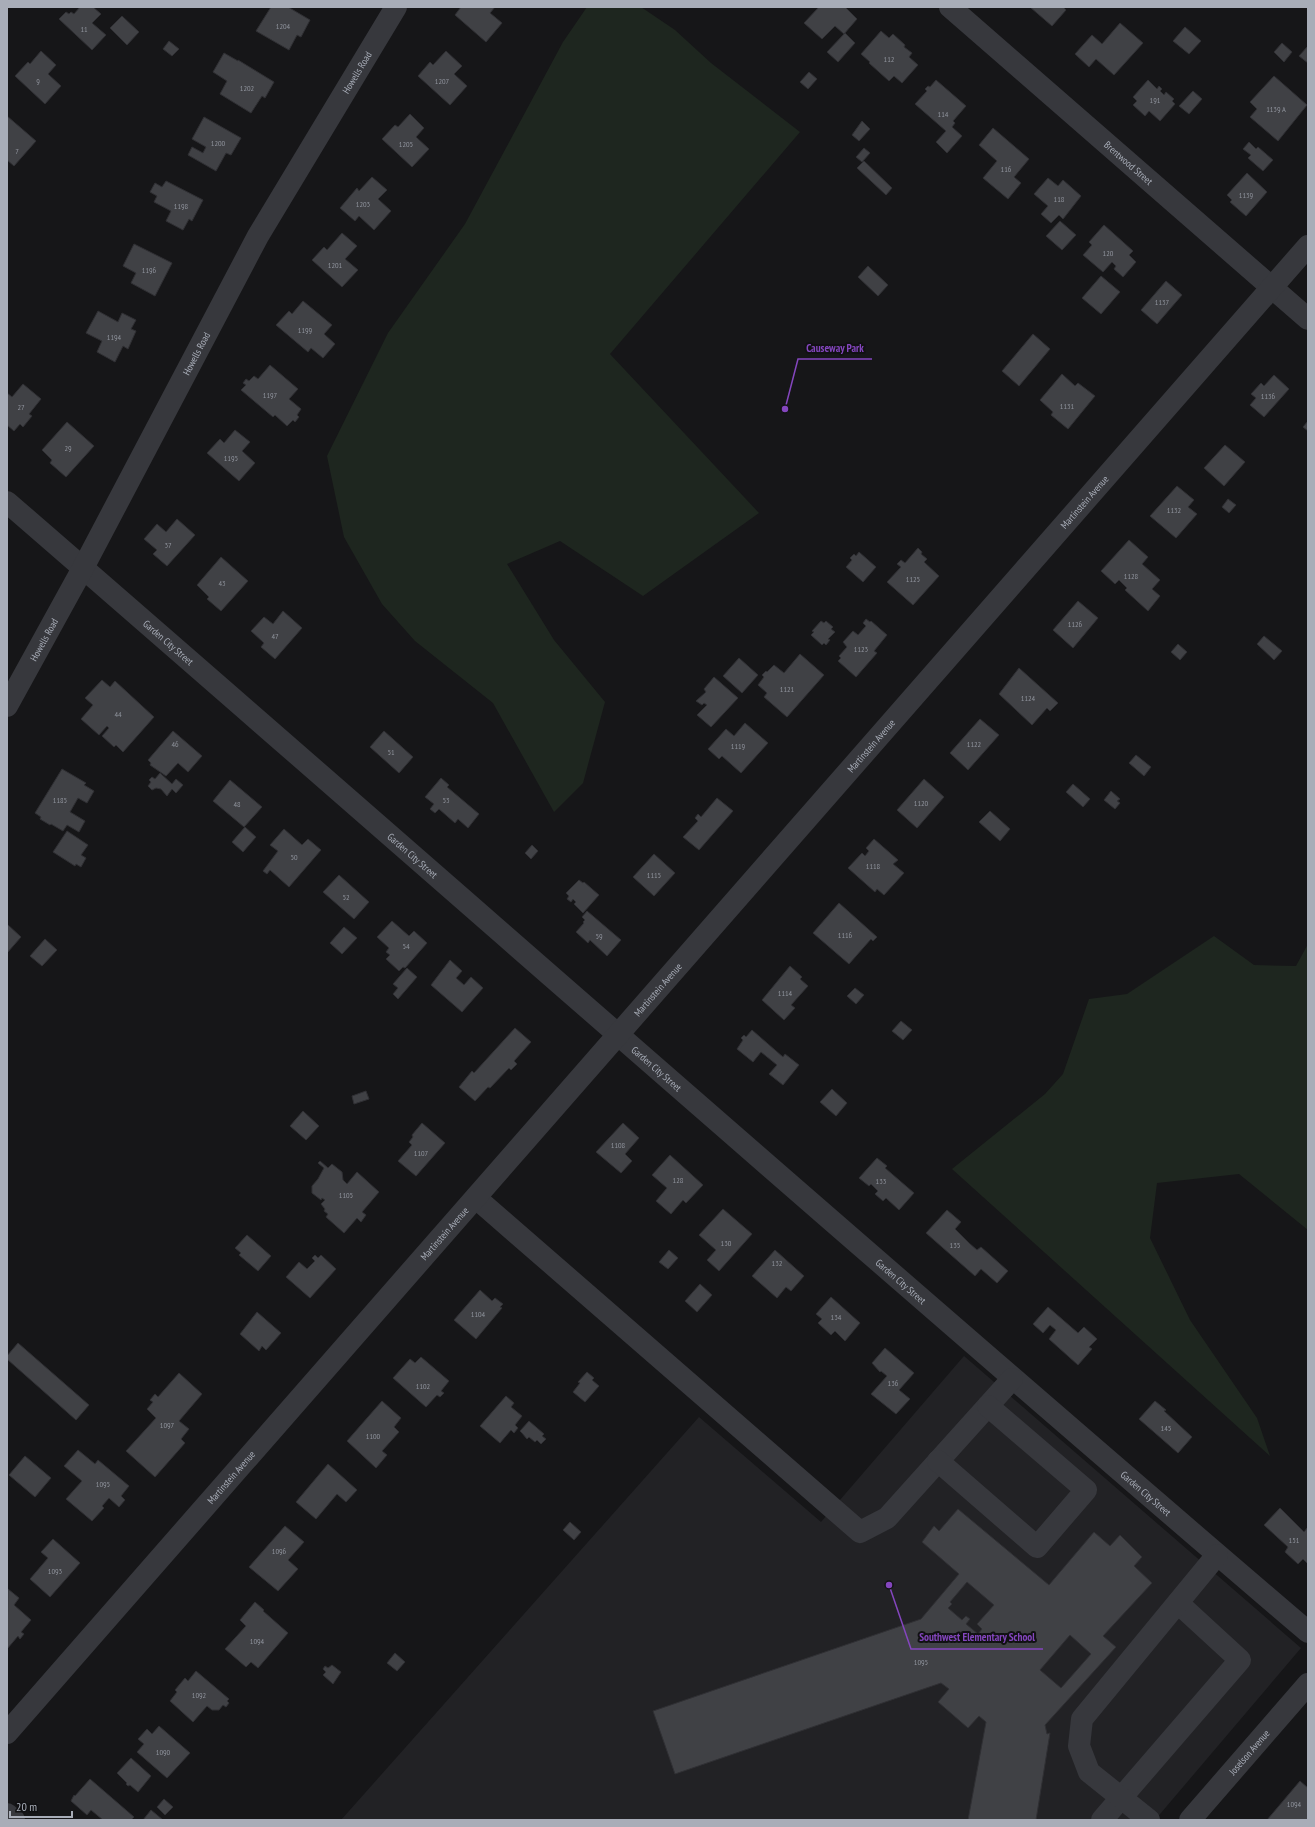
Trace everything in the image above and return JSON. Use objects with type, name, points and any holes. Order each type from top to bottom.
[{"type":"street","name":"Howells Road","points":[[7,706],[83,568],[258,236],[396,7]]},
{"type":"street","name":"Brentwood Street","points":[[950,7],[1308,319]]},
{"type":"street","name":"Martinstein Avenue","points":[[7,1733],[1308,246]]},
{"type":"street","name":"Garden City Street","points":[[7,502],[619,1034],[1012,1379],[1308,1632]]},
{"type":"street","points":[[476,1198],[860,1532],[887,1518],[1012,1379]]},
{"type":"street","points":[[938,1461],[1037,1547],[1086,1490],[988,1406]]},
{"type":"street","points":[[1148,1820],[1089,1772],[1080,1746],[1082,1719],[1217,1555]]},
{"type":"street","points":[[1102,1820],[1240,1660],[1178,1603]]},
{"type":"street","name":"Joselson Avenue","points":[[1190,1820],[1308,1684]]},
{"type":"street","points":[[7,1814],[14,1820]]},
{"type":"shaded area","points":[[587,7],[641,7],[675,30],[711,63],[800,132],[610,354],[759,513],[643,596],[560,541],[507,564],[554,640],[605,702],[583,783],[554,812],[493,703],[415,641],[382,604],[344,537],[327,456],[388,333],[465,224],[563,42]]},
{"type":"shaded area","points":[[1214,936],[1254,965],[1296,966],[1308,944],[1308,1230],[1239,1174],[1157,1183],[1150,1238],[1190,1320],[1257,1418],[1270,1456],[952,1169],[1045,1094],[1063,1074],[1089,999],[1127,994]]},
{"type":"shaded area","points":[[964,1356],[1301,1648],[1155,1820],[341,1820],[699,1417],[821,1522]]},
{"type":"building","points":[[80,7],[93,7],[101,14],[92,23],[106,35],[92,50],[59,19],[66,12],[69,14],[71,12],[74,14]]},
{"type":"building","points":[[271,7],[288,7],[310,20],[301,37],[297,35],[289,50],[256,31]]},
{"type":"building","points":[[461,7],[495,7],[490,13],[502,23],[486,42],[455,15]]},
{"type":"building","points":[[819,7],[845,7],[857,19],[844,34],[835,26],[822,39],[804,23]]},
{"type":"building","points":[[1030,7],[1063,7],[1066,10],[1052,26]]},
{"type":"building","points":[[122,16],[139,32],[127,45],[110,28]]},
{"type":"building","points":[[1120,23],[1143,43],[1114,75],[1096,59],[1089,67],[1075,54],[1092,35],[1102,44]]},
{"type":"building","points":[[1185,27],[1201,41],[1189,54],[1173,41]]},
{"type":"building","points":[[881,31],[889,38],[893,34],[905,45],[904,47],[912,53],[909,57],[918,65],[902,83],[894,76],[889,81],[861,54]]},
{"type":"building","points":[[845,33],[855,43],[838,62],[827,52]]},
{"type":"building","points":[[169,41],[179,49],[172,56],[163,49]]},
{"type":"building","points":[[1282,43],[1292,52],[1284,62],[1274,52]]},
{"type":"building","points":[[1308,46],[1308,63],[1299,56]]},
{"type":"building","points":[[41,51],[56,65],[48,74],[61,86],[45,104],[15,76],[28,62],[30,64]]},
{"type":"building","points":[[446,51],[462,66],[454,74],[467,86],[450,105],[418,76],[430,62],[433,65]]},
{"type":"building","points":[[224,53],[274,82],[265,98],[262,96],[251,113],[220,94],[227,81],[213,72]]},
{"type":"building","points":[[809,72],[817,79],[808,89],[800,82]]},
{"type":"building","points":[[1274,76],[1307,105],[1278,141],[1250,117],[1257,109],[1250,102]]},
{"type":"building","points":[[936,80],[966,106],[953,121],[955,123],[952,127],[962,136],[947,153],[936,142],[946,131],[915,104],[927,91],[925,89],[928,86],[930,87]]},
{"type":"building","points":[[1148,80],[1157,89],[1159,86],[1162,89],[1160,91],[1164,95],[1166,92],[1174,99],[1172,101],[1175,104],[1160,121],[1149,111],[1145,116],[1133,105],[1137,101],[1133,97]]},
{"type":"building","points":[[1193,91],[1202,99],[1189,114],[1179,106]]},
{"type":"building","points":[[410,114],[424,128],[416,137],[429,149],[412,167],[382,139],[395,125],[398,127]]},
{"type":"building","points":[[7,116],[36,141],[14,166],[7,160]]},
{"type":"building","points":[[204,117],[241,138],[231,155],[226,153],[216,171],[188,155],[192,147],[203,153],[206,147],[192,139]]},
{"type":"building","points":[[862,121],[870,129],[859,141],[852,135]]},
{"type":"building","points":[[993,128],[1029,159],[1014,177],[1021,183],[1008,199],[983,178],[997,161],[979,145]]},
{"type":"building","points":[[1249,142],[1256,149],[1258,147],[1273,160],[1263,171],[1248,158],[1251,155],[1243,149]]},
{"type":"building","points":[[864,148],[870,153],[862,162],[856,157]]},
{"type":"building","points":[[864,161],[892,188],[886,195],[857,168]]},
{"type":"building","points":[[1247,173],[1267,192],[1246,216],[1230,202],[1232,200],[1227,195]]},
{"type":"building","points":[[372,177],[387,190],[378,199],[391,211],[374,230],[359,216],[355,221],[340,208],[357,188],[359,191]]},
{"type":"building","points":[[1048,178],[1058,186],[1063,180],[1081,196],[1063,219],[1059,215],[1051,223],[1041,214],[1048,206],[1034,194]]},
{"type":"building","points":[[166,181],[203,200],[192,221],[189,219],[183,230],[166,221],[171,211],[154,202],[157,196],[150,192],[155,183],[162,187]]},
{"type":"building","points":[[1060,221],[1076,235],[1062,250],[1046,236]]},
{"type":"building","points":[[1104,225],[1133,251],[1129,255],[1136,262],[1123,277],[1114,269],[1116,266],[1112,262],[1103,272],[1083,255],[1092,245],[1089,242]]},
{"type":"building","points":[[342,233],[357,246],[345,259],[358,270],[342,287],[312,260],[324,247],[327,250]]},
{"type":"building","points":[[134,244],[172,263],[155,296],[131,283],[136,273],[123,266]]},
{"type":"building","points":[[868,266],[888,285],[878,296],[858,277]]},
{"type":"building","points":[[1101,276],[1120,292],[1101,314],[1082,298]]},
{"type":"building","points":[[1166,281],[1182,295],[1157,324],[1141,310]]},
{"type":"building","points":[[303,301],[332,325],[324,334],[335,344],[323,358],[311,348],[308,352],[276,325],[289,311],[292,314]]},
{"type":"building","points":[[98,311],[118,322],[122,313],[136,320],[131,329],[136,331],[128,349],[123,346],[115,362],[97,352],[102,341],[86,333]]},
{"type":"building","points":[[1033,334],[1050,349],[1019,386],[1002,371]]},
{"type":"building","points":[[270,365],[298,389],[289,399],[301,409],[297,415],[299,417],[295,422],[293,420],[287,426],[275,415],[273,417],[241,390],[246,385],[243,383],[246,379],[249,381],[254,376],[258,379]]},
{"type":"building","points":[[1062,374],[1075,386],[1078,383],[1095,396],[1068,429],[1051,415],[1053,412],[1040,400]]},
{"type":"building","points":[[1274,375],[1289,389],[1264,417],[1250,405],[1256,398],[1251,394],[1261,383],[1264,386]]},
{"type":"building","points":[[23,384],[41,399],[29,414],[32,416],[23,427],[20,424],[14,431],[7,425],[7,393],[12,397]]},
{"type":"building","points":[[1308,421],[1308,431],[1303,427]]},
{"type":"building","points":[[67,422],[94,446],[66,477],[50,463],[52,460],[42,450]]},
{"type":"building","points":[[235,430],[250,442],[242,451],[255,463],[239,481],[207,453],[220,439],[224,443]]},
{"type":"building","points":[[1225,445],[1245,462],[1224,486],[1204,468]]},
{"type":"building","points":[[1177,486],[1194,500],[1188,507],[1197,514],[1176,538],[1150,516]]},
{"type":"building","points":[[1228,499],[1236,505],[1229,513],[1222,507]]},
{"type":"building","points":[[177,519],[195,535],[167,566],[153,554],[157,550],[144,539],[157,524],[166,532]]},
{"type":"building","points":[[1129,540],[1148,557],[1142,564],[1160,580],[1152,589],[1160,596],[1148,611],[1125,590],[1127,588],[1119,580],[1115,584],[1101,571]]},
{"type":"building","points":[[918,548],[922,552],[921,554],[927,559],[924,562],[939,576],[913,605],[887,582],[901,567],[897,564],[901,560],[905,563]]},
{"type":"building","points":[[859,552],[876,567],[863,582],[846,567],[852,560],[850,558],[854,554],[856,556]]},
{"type":"building","points":[[221,557],[248,581],[221,611],[207,599],[209,597],[197,585]]},
{"type":"building","points":[[1078,601],[1098,618],[1073,648],[1053,630]]},
{"type":"building","points":[[283,611],[302,628],[275,659],[261,647],[264,643],[251,631],[264,617],[273,624]]},
{"type":"building","points":[[866,619],[870,622],[871,621],[887,635],[874,651],[877,653],[856,677],[838,661],[841,658],[839,656],[847,647],[843,642],[853,631],[858,635],[866,626],[863,623]]},
{"type":"building","points":[[821,621],[824,623],[826,621],[833,627],[831,629],[835,632],[828,639],[830,640],[826,645],[824,643],[822,645],[811,635],[814,632],[812,631]]},
{"type":"building","points":[[1264,636],[1282,651],[1274,660],[1257,644]]},
{"type":"building","points":[[1178,644],[1187,652],[1180,660],[1171,652]]},
{"type":"building","points":[[800,654],[824,675],[787,717],[764,697],[767,693],[758,685],[764,677],[762,675],[774,665],[784,673]]},
{"type":"building","points":[[739,658],[758,675],[742,693],[723,676]]},
{"type":"building","points":[[1019,668],[1058,703],[1050,711],[1047,708],[1032,725],[999,694]]},
{"type":"building","points":[[714,677],[738,698],[711,727],[697,715],[707,705],[704,703],[702,705],[696,701],[706,692],[704,689]]},
{"type":"building","points":[[102,680],[110,687],[115,681],[154,717],[123,752],[116,745],[114,747],[102,736],[109,728],[107,726],[99,735],[81,719],[93,705],[85,698]]},
{"type":"building","points":[[980,719],[999,735],[968,770],[950,753]]},
{"type":"building","points":[[745,723],[768,743],[741,773],[722,756],[719,759],[708,749],[726,729],[734,736]]},
{"type":"building","points":[[173,731],[202,756],[188,772],[178,763],[166,776],[150,765],[151,763],[148,760]]},
{"type":"building","points":[[384,731],[413,757],[399,773],[370,747]]},
{"type":"building","points":[[1136,755],[1151,767],[1144,776],[1129,763]]},
{"type":"building","points":[[62,769],[86,783],[84,785],[94,791],[87,803],[78,798],[70,812],[85,821],[79,832],[67,825],[63,831],[40,819],[41,817],[35,813]]},
{"type":"building","points":[[160,773],[172,784],[176,779],[183,785],[176,793],[172,789],[167,796],[161,789],[156,788],[152,790],[148,786],[151,782],[149,780],[152,777],[155,779]]},
{"type":"building","points":[[441,778],[449,785],[447,787],[479,814],[468,828],[458,819],[455,823],[439,809],[435,813],[430,809],[434,804],[425,797]]},
{"type":"building","points":[[924,779],[944,797],[917,828],[897,810]]},
{"type":"building","points":[[230,780],[262,807],[244,827],[213,801]]},
{"type":"building","points":[[1073,784],[1090,799],[1083,807],[1066,792]]},
{"type":"building","points":[[1111,791],[1120,799],[1117,801],[1120,803],[1115,809],[1104,800]]},
{"type":"building","points":[[717,798],[733,811],[699,850],[683,837],[698,821],[695,818],[698,814],[701,817]]},
{"type":"building","points":[[990,811],[1010,829],[1000,841],[979,822]]},
{"type":"building","points":[[245,827],[256,837],[243,852],[232,842]]},
{"type":"building","points":[[284,829],[302,845],[308,839],[321,850],[289,887],[270,870],[267,874],[263,871],[278,851],[270,845]]},
{"type":"building","points":[[67,831],[88,845],[81,855],[86,858],[81,867],[76,864],[75,866],[53,852]]},
{"type":"building","points":[[874,839],[898,860],[893,864],[904,873],[884,895],[877,889],[875,892],[848,868],[862,853],[865,856],[869,851],[866,848]]},
{"type":"building","points":[[532,845],[538,851],[531,859],[525,853]]},
{"type":"building","points":[[654,854],[675,873],[654,896],[633,877]]},
{"type":"building","points":[[339,875],[369,902],[354,919],[323,892]]},
{"type":"building","points":[[579,880],[583,883],[584,882],[599,895],[583,913],[574,904],[576,902],[573,899],[571,902],[567,899],[569,896],[566,893]]},
{"type":"building","points":[[839,903],[877,937],[873,941],[871,939],[849,964],[813,933]]},
{"type":"building","points":[[587,911],[621,940],[607,956],[590,940],[588,943],[576,932],[584,923],[583,922],[585,920],[582,917]]},
{"type":"building","points":[[392,921],[409,936],[414,931],[427,943],[405,968],[403,967],[399,971],[386,959],[390,955],[386,952],[389,948],[377,937]]},
{"type":"building","points":[[7,924],[21,937],[7,953]]},
{"type":"building","points":[[344,927],[357,938],[342,954],[330,943]]},
{"type":"building","points":[[45,939],[57,950],[42,966],[30,956]]},
{"type":"building","points":[[450,960],[462,971],[456,978],[464,985],[471,977],[483,988],[462,1012],[431,985]]},
{"type":"building","points":[[790,966],[802,977],[800,979],[808,986],[791,1005],[795,1008],[784,1020],[762,1000]]},
{"type":"building","points":[[407,968],[417,977],[398,999],[393,994],[398,988],[393,984]]},
{"type":"building","points":[[855,988],[864,995],[856,1004],[847,996]]},
{"type":"building","points":[[901,1021],[912,1030],[903,1040],[892,1031]]},
{"type":"building","points":[[515,1028],[531,1042],[514,1061],[517,1064],[511,1070],[509,1068],[475,1101],[459,1087],[472,1071],[474,1073]]},
{"type":"building","points":[[752,1030],[783,1057],[785,1054],[799,1065],[783,1085],[769,1074],[777,1065],[761,1052],[753,1062],[737,1049],[743,1040],[741,1038],[744,1035],[746,1037]]},
{"type":"building","points":[[832,1089],[847,1103],[836,1116],[820,1102]]},
{"type":"building","points":[[366,1091],[369,1099],[354,1104],[352,1096]]},
{"type":"building","points":[[303,1111],[319,1126],[306,1140],[290,1126]]},
{"type":"building","points":[[422,1123],[445,1143],[416,1176],[398,1161],[412,1145],[409,1142],[413,1137],[412,1135]]},
{"type":"building","points":[[623,1123],[639,1138],[625,1154],[632,1161],[621,1173],[596,1152]]},
{"type":"building","points":[[670,1155],[703,1185],[686,1203],[683,1200],[671,1214],[656,1201],[667,1188],[652,1175]]},
{"type":"building","points":[[877,1158],[887,1166],[885,1168],[914,1193],[899,1210],[886,1198],[883,1201],[875,1194],[878,1191],[871,1184],[869,1186],[859,1178]]},
{"type":"building","points":[[320,1161],[328,1168],[332,1164],[342,1172],[343,1180],[347,1184],[357,1172],[379,1192],[362,1212],[366,1215],[361,1222],[357,1218],[344,1233],[326,1217],[328,1214],[324,1211],[325,1209],[321,1204],[325,1200],[322,1198],[321,1200],[312,1193],[312,1186],[324,1168],[318,1163]]},
{"type":"building","points":[[723,1209],[752,1234],[719,1271],[707,1260],[716,1250],[699,1235]]},
{"type":"building","points":[[947,1210],[961,1222],[955,1229],[969,1243],[977,1250],[981,1247],[1008,1271],[997,1283],[981,1269],[975,1276],[926,1233]]},
{"type":"building","points":[[247,1235],[271,1256],[258,1271],[239,1255],[241,1253],[235,1248]]},
{"type":"building","points":[[669,1250],[678,1258],[668,1269],[659,1262]]},
{"type":"building","points":[[775,1250],[804,1276],[791,1291],[786,1287],[777,1298],[752,1276]]},
{"type":"building","points":[[315,1255],[318,1258],[321,1255],[336,1269],[310,1298],[286,1277],[299,1262],[307,1269],[315,1261],[312,1258]]},
{"type":"building","points":[[700,1284],[712,1295],[697,1312],[685,1301]]},
{"type":"building","points":[[480,1290],[492,1301],[495,1298],[503,1304],[500,1307],[502,1308],[476,1339],[454,1320]]},
{"type":"building","points":[[831,1297],[860,1323],[845,1341],[835,1331],[831,1335],[818,1323],[822,1319],[816,1314]]},
{"type":"building","points":[[1048,1307],[1078,1333],[1084,1327],[1097,1339],[1089,1347],[1092,1349],[1078,1365],[1049,1339],[1056,1330],[1050,1325],[1043,1333],[1033,1324]]},
{"type":"building","points":[[257,1312],[281,1333],[266,1350],[262,1346],[259,1351],[240,1334]]},
{"type":"building","points":[[18,1343],[89,1405],[76,1420],[7,1359],[7,1356]]},
{"type":"building","points":[[885,1348],[914,1373],[899,1390],[910,1399],[896,1414],[871,1394],[887,1376],[881,1371],[880,1372],[872,1363]]},
{"type":"building","points":[[421,1357],[449,1381],[441,1391],[444,1393],[440,1397],[437,1395],[426,1407],[393,1378],[410,1359],[415,1363]]},
{"type":"building","points":[[587,1372],[594,1378],[592,1380],[599,1386],[585,1402],[573,1392],[580,1383],[578,1382]]},
{"type":"building","points":[[179,1373],[202,1394],[179,1421],[189,1429],[181,1439],[185,1443],[155,1477],[126,1451],[156,1418],[147,1409],[153,1402],[150,1400],[155,1394],[158,1397]]},
{"type":"building","points":[[506,1396],[514,1403],[511,1407],[522,1416],[515,1425],[518,1428],[514,1433],[511,1430],[500,1443],[480,1426]]},
{"type":"building","points":[[382,1401],[401,1418],[394,1427],[399,1432],[382,1451],[387,1455],[376,1468],[347,1441]]},
{"type":"building","points":[[1155,1401],[1166,1410],[1164,1411],[1192,1437],[1178,1453],[1139,1419]]},
{"type":"building","points":[[529,1421],[544,1434],[542,1436],[546,1439],[541,1444],[537,1440],[535,1442],[529,1437],[527,1439],[520,1431]]},
{"type":"building","points":[[78,1450],[95,1464],[98,1460],[129,1486],[121,1496],[125,1500],[119,1507],[109,1498],[102,1506],[104,1508],[92,1521],[66,1499],[82,1481],[64,1466]]},
{"type":"building","points":[[25,1456],[51,1478],[35,1497],[9,1475]]},
{"type":"building","points":[[328,1464],[357,1490],[346,1502],[337,1494],[316,1519],[296,1502]]},
{"type":"building","points":[[1280,1508],[1304,1532],[1308,1527],[1308,1564],[1303,1559],[1298,1564],[1285,1552],[1288,1547],[1264,1525]]},
{"type":"building","points":[[958,1509],[1049,1585],[1094,1532],[1110,1546],[1120,1535],[1142,1557],[1134,1566],[1152,1583],[1103,1636],[1116,1647],[1045,1725],[1047,1734],[1050,1733],[1036,1820],[968,1820],[986,1722],[979,1716],[968,1728],[938,1702],[949,1689],[941,1683],[675,1774],[653,1711],[921,1619],[959,1574],[922,1542],[934,1526],[939,1531]],"holes":[[[967,1582],[994,1605],[977,1624],[982,1629],[978,1634],[966,1624],[970,1619],[966,1616],[962,1620],[948,1608],[952,1604],[950,1602]],[[1070,1635],[1091,1654],[1061,1688],[1040,1670]]]},
{"type":"building","points":[[570,1522],[581,1532],[574,1540],[563,1530]]},
{"type":"building","points":[[285,1526],[304,1542],[288,1560],[298,1569],[278,1591],[249,1567]]},
{"type":"building","points":[[53,1539],[80,1563],[50,1597],[30,1579],[48,1558],[41,1552]]},
{"type":"building","points":[[8,1589],[19,1598],[14,1605],[31,1620],[21,1632],[24,1634],[20,1639],[18,1636],[7,1649]]},
{"type":"building","points":[[255,1602],[288,1633],[258,1668],[251,1662],[246,1667],[225,1649],[246,1626],[240,1620]]},
{"type":"building","points":[[395,1653],[405,1662],[397,1671],[387,1663]]},
{"type":"building","points":[[332,1665],[341,1672],[333,1684],[323,1675],[326,1672],[323,1669],[325,1666],[328,1668]]},
{"type":"building","points":[[196,1671],[229,1699],[227,1701],[229,1703],[226,1707],[223,1705],[219,1710],[212,1710],[207,1706],[193,1722],[170,1701],[177,1692],[175,1690],[185,1678],[188,1681]]},
{"type":"building","points":[[159,1726],[190,1753],[167,1778],[137,1752],[144,1744],[138,1739],[147,1729],[152,1734]]},
{"type":"building","points":[[131,1758],[151,1776],[138,1792],[130,1785],[128,1786],[117,1773]]},
{"type":"building","points":[[90,1779],[134,1817],[131,1820],[103,1820],[91,1810],[87,1815],[71,1801],[74,1795],[75,1796]]},
{"type":"building","points":[[1300,1781],[1308,1788],[1308,1820],[1267,1820]]},
{"type":"building","points":[[164,1799],[173,1807],[165,1815],[157,1807]]},
{"type":"building","points":[[151,1810],[163,1820],[143,1820]]},
{"type":"place","name":"Causeway Park","points":[[785,409]]},
{"type":"place","name":"Southwest Elementary School","points":[[889,1585]]}]
